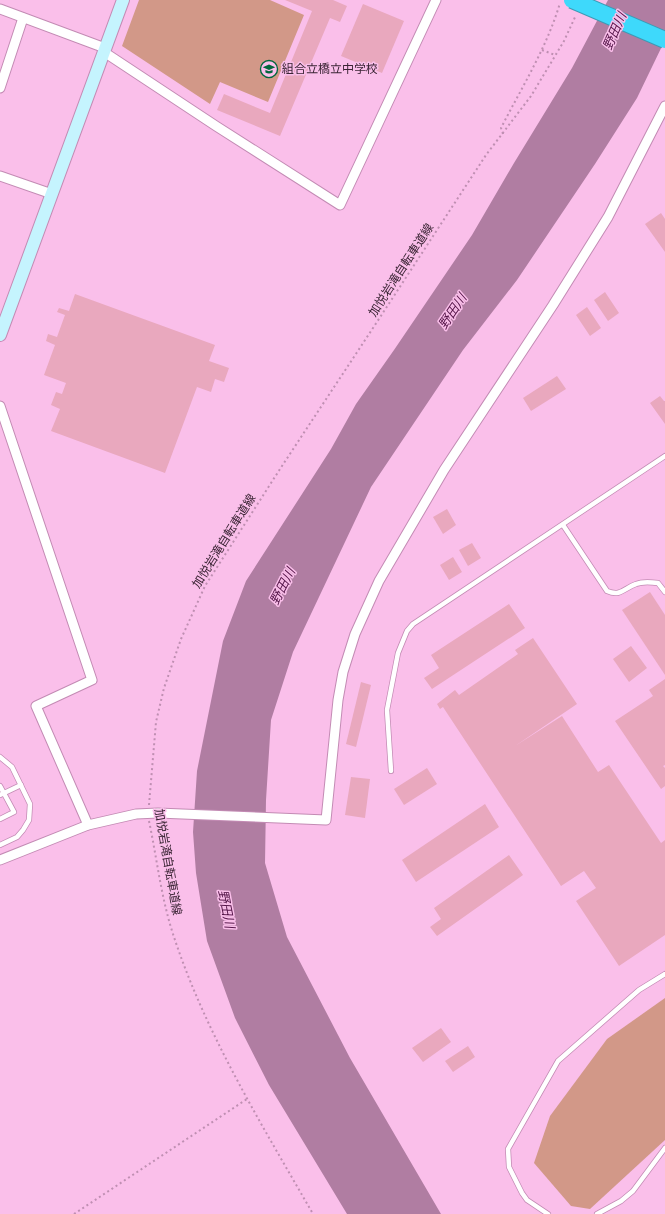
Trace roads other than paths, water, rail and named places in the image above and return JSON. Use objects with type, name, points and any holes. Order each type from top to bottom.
[{"type":"highway","points":[[574,6],[665,40]]},
{"type":"street","points":[[0,335],[123,0]]},
{"type":"street","points":[[0,10],[104,50],[216,126],[340,205],[436,0]]},
{"type":"street","points":[[0,88],[23,18]]},
{"type":"street","points":[[0,860],[88,825],[136,814],[158,813],[326,820],[338,700],[343,672],[355,634],[379,581],[444,470],[553,305],[608,217],[665,106]]},
{"type":"street","points":[[0,176],[52,194]]},
{"type":"street","points":[[0,406],[92,680],[36,706],[88,825]]},
{"type":"lane","points":[[391,771],[387,710],[398,653],[407,631],[413,624],[665,456]]},
{"type":"lane","points":[[563,524],[607,590],[613,594],[636,584],[648,582],[658,583],[665,592]]},
{"type":"lane","points":[[0,757],[12,767],[30,804],[29,820],[23,830],[17,836],[1,844],[0,837]]},
{"type":"lane","points":[[2,794],[21,785]]},
{"type":"lane","points":[[0,786],[2,794],[14,812],[0,819]]},
{"type":"lane","points":[[548,1214],[527,1200],[522,1193],[510,1167],[508,1149],[558,1061],[639,990],[665,974]]},
{"type":"lane","points":[[597,1214],[621,1202],[633,1191],[665,1148]]},
{"type":"water","name":"野田川","points":[[608,0],[665,0],[665,40],[637,98],[595,164],[517,280],[463,350],[371,487],[293,652],[271,720],[266,800],[265,863],[287,937],[350,1058],[441,1214],[347,1214],[269,1085],[235,1018],[207,941],[196,873],[193,832],[197,771],[223,641],[246,581],[331,449],[356,404],[472,235],[572,68]]},
{"type":"place","name":"組合立橋立中学校","points":[[269,69]]}]
